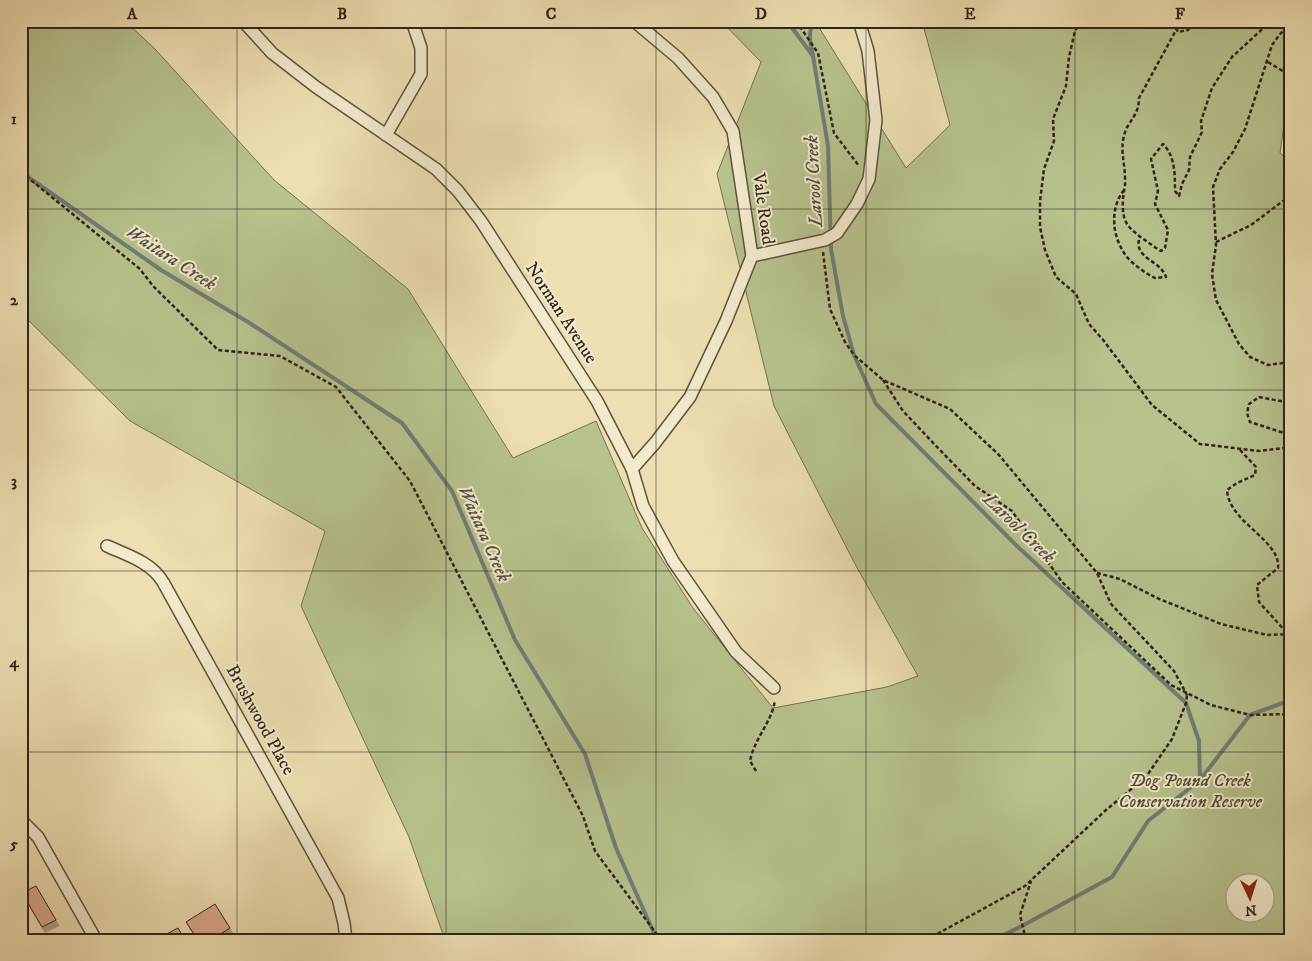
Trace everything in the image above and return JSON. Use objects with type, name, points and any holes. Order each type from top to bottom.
[{"type":"street","name":"Norman Avenue","points":[[243,21],[272,53],[316,87],[436,169],[458,191],[481,221],[597,401],[632,469],[643,506],[673,561],[736,652],[774,688]]},
{"type":"street","name":"Vale Road","points":[[632,469],[655,443],[690,397],[726,321],[752,256],[733,131],[714,97],[678,58],[634,21]]},
{"type":"street","points":[[752,256],[823,240],[840,229],[857,204],[869,179],[876,120],[868,51],[858,21]]},
{"type":"street","points":[[386,134],[421,74],[421,48],[414,26]]},
{"type":"street","name":"Brushwood Place","points":[[107,546],[137,559],[157,573],[163,582],[338,898],[346,940]]},
{"type":"street","points":[[21,820],[38,837],[96,940]]},
{"type":"path","points":[[414,26],[454,21]]},
{"type":"path","points":[[796,21],[818,53],[834,133],[869,179]]},
{"type":"path","points":[[1081,21],[1075,30],[1068,57],[1066,86],[1053,119],[1054,141],[1044,169],[1040,218],[1045,250],[1056,277],[1076,294],[1089,324],[1152,405],[1200,444],[1240,450],[1284,448],[1287,442],[1284,433],[1250,422],[1247,413],[1250,404],[1259,398],[1274,402],[1291,403]]},
{"type":"path","points":[[1181,21],[1138,98],[1139,107],[1135,118],[1124,135],[1121,153],[1126,187],[1122,198],[1124,221],[1128,228],[1161,251],[1165,248],[1168,230],[1155,204],[1158,191],[1151,159],[1154,152],[1163,144],[1168,149],[1170,159],[1175,167],[1175,191],[1179,196],[1182,184],[1189,170],[1190,157],[1202,132],[1201,121],[1212,88],[1232,57],[1271,21]]},
{"type":"path","points":[[1176,28],[1178,32],[1188,30],[1195,21]]},
{"type":"path","points":[[1290,21],[1272,45],[1245,129],[1234,152],[1220,169],[1213,188],[1216,242],[1212,274],[1216,300],[1239,344],[1250,357],[1268,365],[1291,362]]},
{"type":"path","points":[[1268,62],[1291,76]]},
{"type":"path","points":[[21,172],[140,269],[153,286],[218,350],[280,356],[336,387],[410,481],[582,816],[595,851],[661,940]]},
{"type":"path","points":[[1126,187],[1118,197],[1114,229],[1126,256],[1155,278],[1166,277],[1160,265],[1142,253],[1138,243],[1140,236]]},
{"type":"path","points":[[1216,242],[1251,225],[1291,195]]},
{"type":"path","points":[[823,240],[830,309],[845,342],[854,355],[884,380],[950,409],[999,455],[1097,573],[1111,604],[1174,671],[1187,695],[1186,703],[1172,739],[1146,777],[1106,810],[1064,852],[1025,886],[926,940]]},
{"type":"path","points":[[884,380],[903,412],[975,486],[1012,511],[1062,582],[1171,685],[1187,695],[1211,705],[1250,715],[1291,714]]},
{"type":"path","points":[[1240,450],[1256,467],[1255,475],[1237,483],[1228,490],[1228,497],[1235,512],[1270,548],[1279,562],[1278,568],[1257,585],[1259,602],[1289,634]]},
{"type":"path","points":[[1097,573],[1120,579],[1157,598],[1221,624],[1267,635],[1289,634]]},
{"type":"path","points":[[756,771],[750,761],[753,747],[769,721],[776,702],[774,688]]},
{"type":"path","points":[[1026,940],[1020,915],[1031,880]]},
{"type":"green space","name":"Dog Pound Creek Conservation Reserve","points":[[21,21],[125,21],[155,49],[274,180],[408,289],[513,458],[596,421],[642,528],[693,608],[773,708],[887,687],[918,676],[855,564],[774,406],[717,174],[761,62],[721,21],[815,21],[906,168],[950,125],[922,21],[1291,21],[1291,73],[1280,153],[1291,163],[1291,940],[445,940],[409,837],[301,606],[325,531],[130,421],[21,313]]},
{"type":"building","points":[[36,886],[56,920],[42,927],[22,893]]},
{"type":"building","points":[[215,904],[230,928],[211,940],[198,940],[186,922]]},
{"type":"building","points":[[178,928],[185,940],[162,940],[161,937]]},
{"type":"building","points":[[50,933],[60,940],[45,940]]},
{"type":"waterway","name":"Larool Creek","points":[[787,21],[813,56],[828,146],[831,249],[843,316],[854,355],[876,404],[1017,546],[1186,703],[1199,741],[1200,780],[1148,821],[1112,877],[993,940]]},
{"type":"waterway","points":[[813,55],[810,33],[815,21]]},
{"type":"waterway","name":"Waitara Creek","points":[[21,172],[161,270],[248,322],[402,423],[452,491],[515,640],[585,754],[616,848],[657,940]]},
{"type":"waterway","points":[[1200,780],[1250,715],[1291,700]]}]
